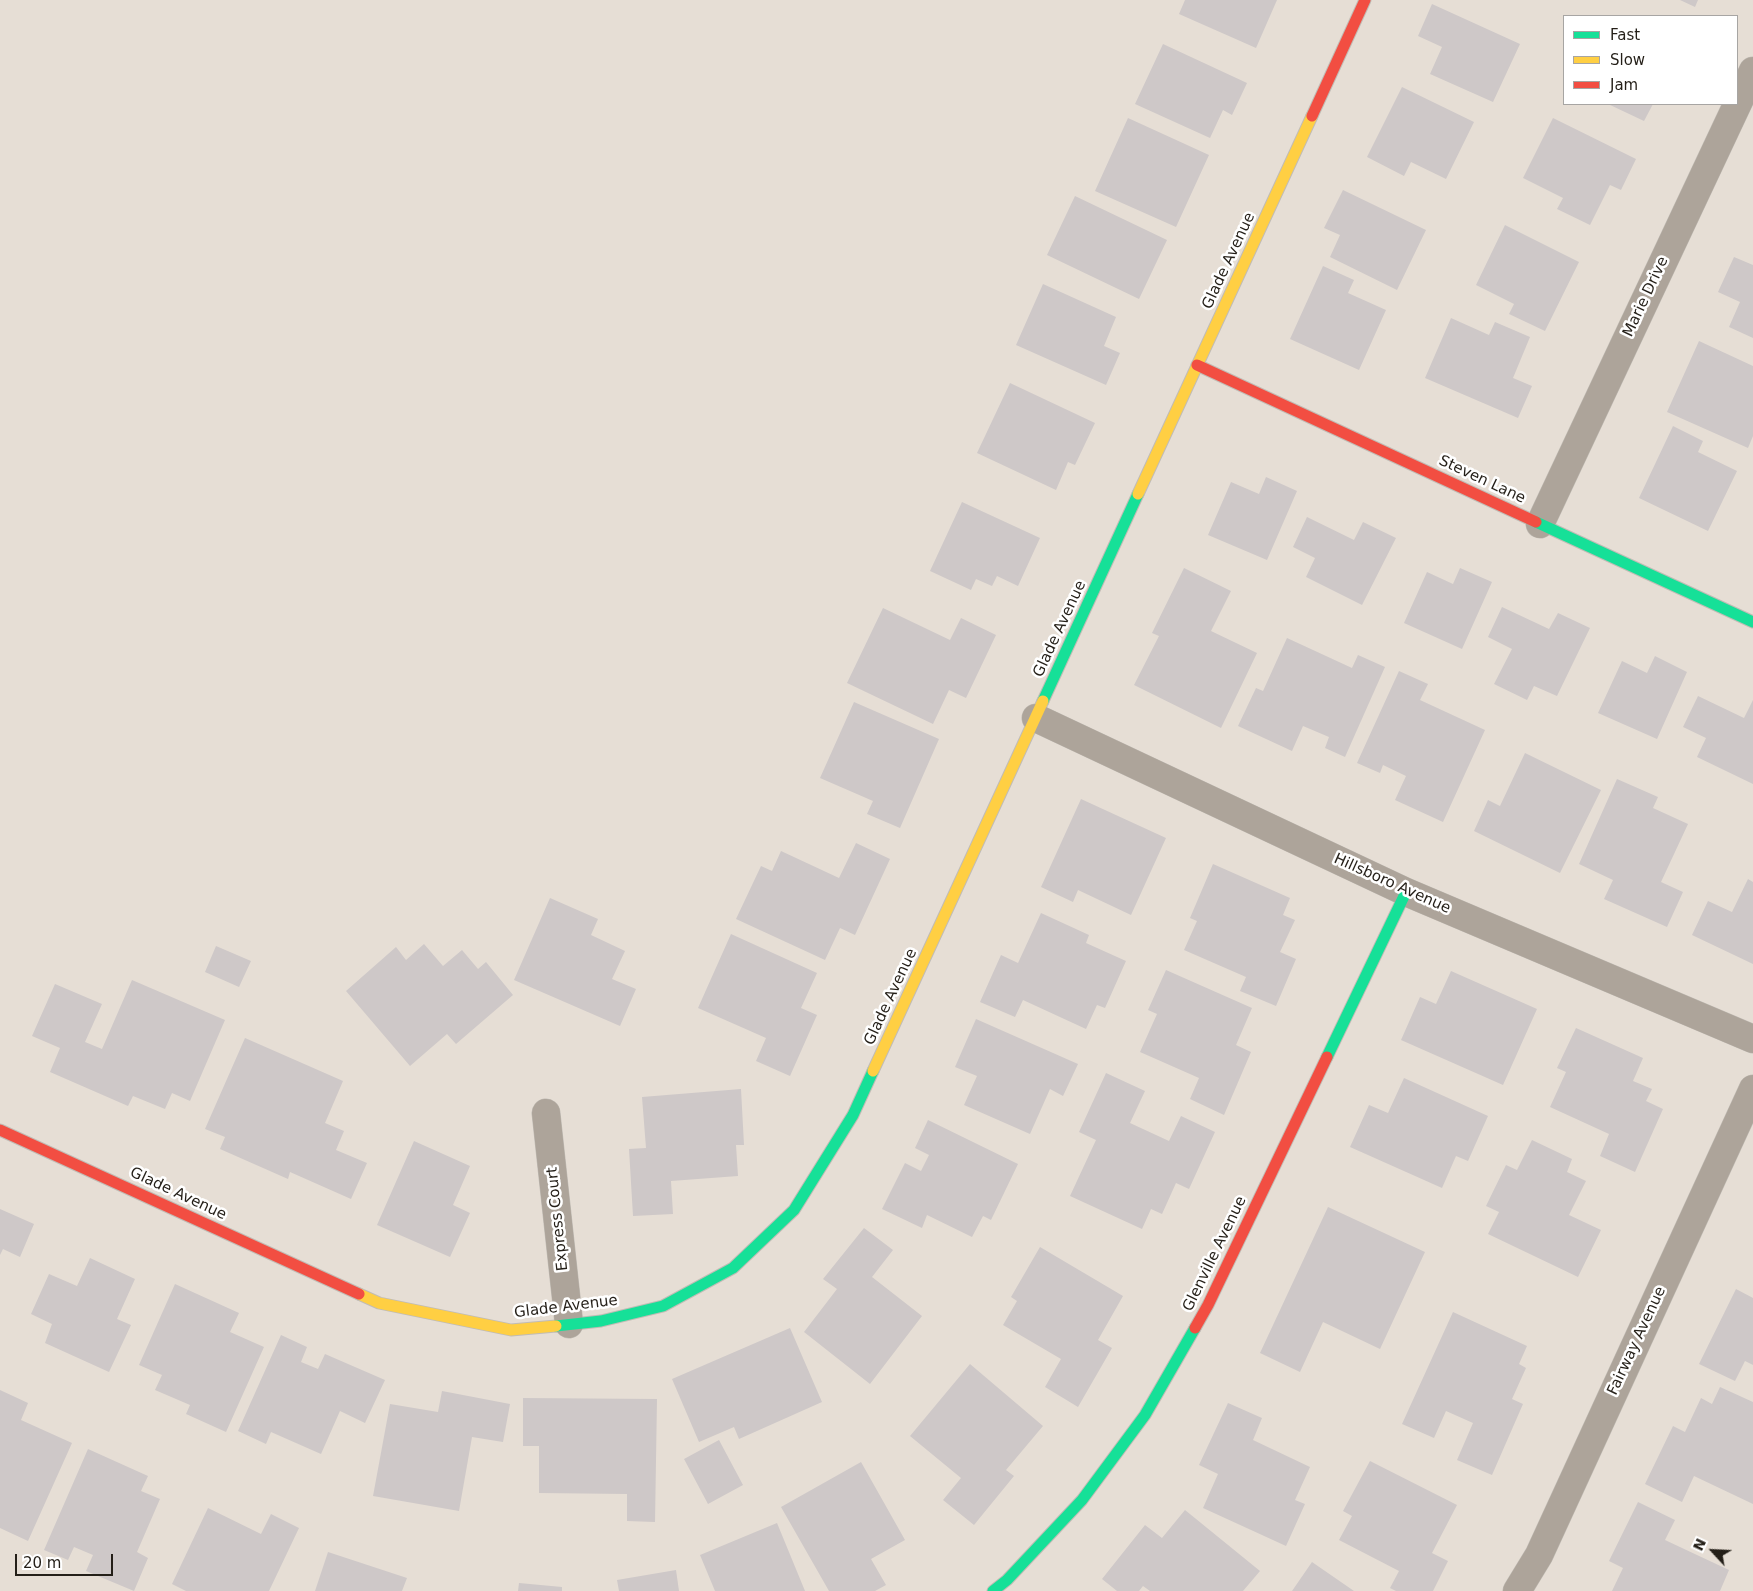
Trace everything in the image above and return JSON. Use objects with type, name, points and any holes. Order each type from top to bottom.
[{"type":"street","name":"Glade Avenue","points":[[0,1130],[379,1303],[511,1330],[601,1321],[663,1306],[734,1268],[794,1210],[853,1115],[1365,0]]},
{"type":"street","name":"Marie Drive","points":[[1738,103],[1753,71]]},
{"type":"street","name":"Marie Drive","points":[[1540,524],[1737,105]]},
{"type":"street","name":"Steven Lane","points":[[1198,365],[1753,622]]},
{"type":"street","name":"Hillsboro Avenue","points":[[1036,718],[1406,892],[1753,1039]]},
{"type":"street","name":"Glenville Avenue","points":[[993,1591],[1006,1580],[1082,1500],[1145,1415],[1208,1305],[1406,892]]},
{"type":"street","name":"Fairway Avenue","points":[[1517,1591],[1539,1555],[1753,1089]]},
{"type":"street","name":"Express Court","points":[[546,1113],[569,1324]]},
{"type":"building","points":[[1185,0],[1277,0],[1256,48],[1179,14]]},
{"type":"building","points":[[1680,0],[1698,0],[1695,7]]},
{"type":"building","points":[[1432,4],[1520,44],[1493,102],[1430,74],[1442,47],[1418,36]]},
{"type":"building","points":[[1163,44],[1247,83],[1232,115],[1223,110],[1210,138],[1135,104]]},
{"type":"building","points":[[1402,87],[1474,122],[1446,179],[1411,162],[1404,176],[1367,157]]},
{"type":"building","points":[[1610,105],[1652,105],[1644,121]]},
{"type":"building","points":[[1128,118],[1209,155],[1176,227],[1095,191]]},
{"type":"building","points":[[1553,118],[1636,159],[1621,190],[1610,185],[1590,225],[1557,209],[1563,198],[1523,178]]},
{"type":"building","points":[[1343,190],[1426,230],[1397,290],[1330,257],[1340,235],[1324,228]]},
{"type":"building","points":[[1075,196],[1167,240],[1139,299],[1047,255]]},
{"type":"building","points":[[1505,225],[1579,262],[1545,331],[1509,314],[1514,304],[1476,285]]},
{"type":"building","points":[[1734,257],[1753,265],[1753,338],[1729,327],[1740,302],[1718,292]]},
{"type":"building","points":[[1323,266],[1354,280],[1348,293],[1386,310],[1359,370],[1290,339]]},
{"type":"building","points":[[1043,284],[1116,317],[1104,346],[1120,353],[1106,385],[1016,345]]},
{"type":"building","points":[[1451,318],[1489,335],[1495,322],[1530,337],[1513,378],[1532,386],[1518,418],[1425,378]]},
{"type":"building","points":[[1699,341],[1753,366],[1753,436],[1748,448],[1667,412]]},
{"type":"building","points":[[1010,383],[1095,423],[1075,465],[1068,462],[1056,490],[977,453]]},
{"type":"building","points":[[1673,426],[1703,441],[1698,452],[1737,471],[1708,531],[1639,498]]},
{"type":"building","points":[[1266,477],[1297,491],[1267,560],[1208,535],[1231,482],[1259,494]]},
{"type":"building","points":[[962,502],[1040,538],[1018,586],[997,576],[992,586],[976,579],[971,590],[930,571]]},
{"type":"building","points":[[1307,517],[1354,540],[1363,522],[1396,538],[1362,605],[1306,577],[1315,558],[1293,547]]},
{"type":"building","points":[[1184,568],[1231,591],[1211,631],[1257,653],[1221,728],[1134,685],[1159,636],[1152,633]]},
{"type":"building","points":[[1460,568],[1492,582],[1462,649],[1404,623],[1427,572],[1453,584]]},
{"type":"building","points":[[1502,607],[1549,629],[1558,613],[1590,628],[1557,696],[1534,686],[1527,700],[1494,684],[1512,649],[1488,637]]},
{"type":"building","points":[[883,608],[950,640],[961,618],[996,635],[966,698],[949,690],[933,724],[847,683]]},
{"type":"building","points":[[1287,638],[1352,668],[1358,655],[1385,667],[1345,757],[1325,748],[1329,737],[1303,726],[1292,751],[1238,726],[1256,688],[1263,691]]},
{"type":"building","points":[[1655,656],[1687,672],[1657,739],[1598,713],[1622,661],[1647,673]]},
{"type":"building","points":[[1399,671],[1428,684],[1420,700],[1485,730],[1443,822],[1395,800],[1406,776],[1383,765],[1380,773],[1357,763]]},
{"type":"building","points":[[1698,696],[1744,718],[1753,700],[1753,784],[1697,757],[1706,738],[1683,727]]},
{"type":"building","points":[[854,702],[939,739],[900,828],[867,814],[873,801],[820,778]]},
{"type":"building","points":[[1525,753],[1601,790],[1560,873],[1474,831],[1488,800],[1500,806]]},
{"type":"building","points":[[1617,779],[1658,797],[1653,808],[1688,824],[1661,882],[1683,892],[1667,927],[1604,899],[1613,880],[1579,864]]},
{"type":"building","points":[[1081,799],[1166,838],[1131,915],[1078,890],[1073,902],[1041,887]]},
{"type":"building","points":[[856,843],[890,859],[855,935],[840,928],[825,960],[736,919],[761,866],[772,871],[781,851],[839,878]]},
{"type":"building","points":[[1213,864],[1290,898],[1283,915],[1295,920],[1280,952],[1296,959],[1276,1006],[1240,991],[1246,977],[1184,950],[1197,921],[1190,918]]},
{"type":"building","points":[[1748,879],[1753,882],[1753,964],[1692,935],[1708,901],[1732,912]]},
{"type":"building","points":[[550,898],[598,919],[591,935],[625,951],[612,979],[636,989],[620,1026],[514,980]]},
{"type":"building","points":[[1041,913],[1089,935],[1086,943],[1126,961],[1105,1008],[1097,1005],[1086,1029],[1023,1000],[1015,1017],[980,1002],[1001,955],[1018,963]]},
{"type":"building","points":[[731,934],[817,973],[801,1008],[817,1015],[790,1076],[756,1061],[766,1038],[698,1008]]},
{"type":"building","points":[[424,944],[443,966],[462,950],[478,969],[486,962],[513,995],[456,1044],[447,1034],[410,1066],[346,991],[396,947],[406,960]]},
{"type":"building","points":[[216,946],[251,961],[239,987],[205,972]]},
{"type":"building","points":[[1166,970],[1252,1008],[1236,1045],[1251,1052],[1224,1115],[1190,1099],[1199,1078],[1140,1052],[1157,1014],[1148,1010]]},
{"type":"building","points":[[1451,971],[1537,1009],[1503,1085],[1401,1040],[1420,997],[1436,1004]]},
{"type":"building","points":[[132,980],[225,1020],[190,1101],[172,1093],[165,1109],[133,1096],[128,1106],[50,1072],[60,1048],[32,1036],[55,984],[102,1004],[85,1042],[102,1049]]},
{"type":"building","points":[[976,1019],[1078,1064],[1063,1096],[1050,1089],[1030,1134],[964,1105],[977,1076],[955,1067]]},
{"type":"building","points":[[1576,1028],[1643,1058],[1633,1081],[1652,1089],[1646,1101],[1663,1109],[1635,1172],[1600,1156],[1609,1134],[1550,1107],[1566,1072],[1557,1068]]},
{"type":"building","points":[[245,1038],[343,1081],[325,1123],[344,1131],[336,1150],[367,1163],[351,1199],[290,1172],[288,1179],[220,1149],[225,1137],[205,1129]]},
{"type":"building","points":[[1106,1073],[1145,1091],[1130,1123],[1169,1141],[1181,1116],[1215,1132],[1189,1189],[1176,1183],[1162,1214],[1151,1209],[1142,1229],[1070,1196],[1096,1140],[1079,1132]]},
{"type":"building","points":[[1404,1078],[1488,1116],[1468,1161],[1456,1156],[1442,1188],[1350,1147],[1369,1105],[1388,1113]]},
{"type":"building","points":[[741,1089],[744,1145],[736,1145],[738,1176],[671,1181],[673,1214],[633,1216],[629,1149],[646,1148],[642,1097]]},
{"type":"building","points":[[928,1120],[1018,1164],[991,1220],[983,1216],[972,1237],[927,1215],[922,1228],[882,1209],[905,1163],[921,1171],[929,1155],[915,1148]]},
{"type":"building","points":[[1532,1140],[1572,1159],[1567,1172],[1586,1181],[1569,1215],[1601,1230],[1578,1277],[1488,1234],[1499,1212],[1486,1206],[1506,1165],[1517,1170]]},
{"type":"building","points":[[414,1141],[470,1166],[453,1205],[470,1213],[450,1257],[377,1225]]},
{"type":"building","points":[[1328,1207],[1425,1252],[1380,1349],[1323,1322],[1300,1372],[1260,1353]]},
{"type":"building","points":[[0,1209],[34,1224],[20,1257],[3,1249],[0,1255]]},
{"type":"building","points":[[864,1228],[893,1250],[872,1277],[922,1316],[870,1384],[804,1332],[837,1289],[823,1279]]},
{"type":"building","points":[[1040,1247],[1123,1296],[1098,1340],[1112,1348],[1078,1407],[1045,1387],[1061,1359],[1003,1325],[1017,1301],[1011,1297]]},
{"type":"building","points":[[90,1258],[135,1279],[117,1319],[131,1325],[109,1372],[45,1343],[52,1324],[31,1314],[49,1274],[77,1286]]},
{"type":"building","points":[[175,1284],[239,1313],[230,1332],[264,1347],[226,1432],[186,1414],[190,1405],[155,1390],[162,1375],[139,1365]]},
{"type":"building","points":[[1736,1289],[1753,1298],[1753,1365],[1745,1361],[1735,1381],[1699,1364]]},
{"type":"building","points":[[1453,1312],[1527,1346],[1519,1364],[1526,1368],[1512,1399],[1523,1404],[1492,1475],[1457,1460],[1473,1423],[1446,1411],[1434,1438],[1402,1424]]},
{"type":"building","points":[[790,1328],[822,1402],[739,1439],[734,1427],[699,1442],[672,1379]]},
{"type":"building","points":[[281,1335],[307,1347],[301,1362],[318,1369],[325,1354],[385,1380],[365,1423],[340,1411],[321,1454],[271,1432],[266,1444],[238,1431]]},
{"type":"building","points":[[970,1364],[1043,1426],[1006,1470],[1014,1476],[974,1525],[943,1500],[961,1478],[910,1436]]},
{"type":"building","points":[[1720,1387],[1753,1402],[1753,1504],[1694,1476],[1682,1502],[1645,1484],[1673,1426],[1685,1432],[1701,1398],[1712,1404]]},
{"type":"building","points":[[0,1390],[28,1403],[21,1420],[72,1443],[28,1541],[0,1528]]},
{"type":"building","points":[[442,1391],[510,1404],[503,1442],[472,1437],[459,1511],[373,1496],[390,1404],[438,1412]]},
{"type":"building","points":[[523,1398],[657,1399],[655,1522],[627,1521],[627,1494],[539,1493],[539,1446],[523,1446]]},
{"type":"building","points":[[1228,1403],[1262,1418],[1253,1440],[1310,1467],[1295,1500],[1305,1504],[1286,1546],[1203,1508],[1218,1474],[1199,1465]]},
{"type":"building","points":[[719,1440],[743,1485],[708,1504],[684,1459]]},
{"type":"building","points":[[88,1449],[148,1476],[141,1491],[160,1499],[137,1552],[148,1558],[134,1591],[86,1571],[93,1555],[74,1547],[68,1560],[44,1550]]},
{"type":"building","points":[[1370,1461],[1457,1505],[1432,1553],[1448,1561],[1433,1591],[1396,1591],[1390,1588],[1399,1571],[1339,1540],[1352,1516],[1343,1511]]},
{"type":"building","points":[[861,1462],[905,1540],[871,1559],[886,1585],[875,1591],[829,1591],[781,1507]]},
{"type":"building","points":[[1638,1502],[1675,1520],[1665,1540],[1729,1570],[1720,1591],[1612,1591],[1623,1568],[1609,1561]]},
{"type":"building","points":[[208,1508],[261,1534],[271,1514],[299,1528],[269,1591],[186,1591],[172,1584]]},
{"type":"building","points":[[1185,1510],[1260,1571],[1243,1591],[1150,1591],[1143,1586],[1139,1591],[1117,1591],[1102,1579],[1145,1525],[1162,1538]]},
{"type":"building","points":[[777,1523],[805,1591],[715,1591],[700,1555]]},
{"type":"building","points":[[328,1552],[407,1578],[402,1591],[315,1591]]},
{"type":"building","points":[[1312,1562],[1354,1591],[1292,1591]]},
{"type":"building","points":[[676,1570],[679,1591],[619,1591],[617,1580]]},
{"type":"building","points":[[519,1583],[562,1587],[562,1591],[518,1591]]},
{"type":"traffic: fast","points":[[1043,701],[1138,494]]},
{"type":"traffic: fast","points":[[1536,522],[1753,622]]},
{"type":"traffic: fast","points":[[1327,1057],[1406,892]]},
{"type":"traffic: fast","points":[[556,1326],[601,1321],[663,1306],[733,1268],[794,1210],[853,1115],[873,1071]]},
{"type":"traffic: fast","points":[[993,1591],[1007,1580],[1082,1500],[1145,1415],[1195,1328]]},
{"type":"traffic: slow","points":[[1138,494],[1312,116]]},
{"type":"traffic: slow","points":[[873,1071],[1043,701]]},
{"type":"traffic: slow","points":[[359,1294],[379,1303],[511,1330],[556,1326]]},
{"type":"traffic: jam","points":[[1312,116],[1365,0]]},
{"type":"traffic: jam","points":[[1197,365],[1536,522]]},
{"type":"traffic: jam","points":[[1195,1328],[1208,1305],[1327,1057]]},
{"type":"traffic: jam","points":[[0,1130],[359,1294]]}]
